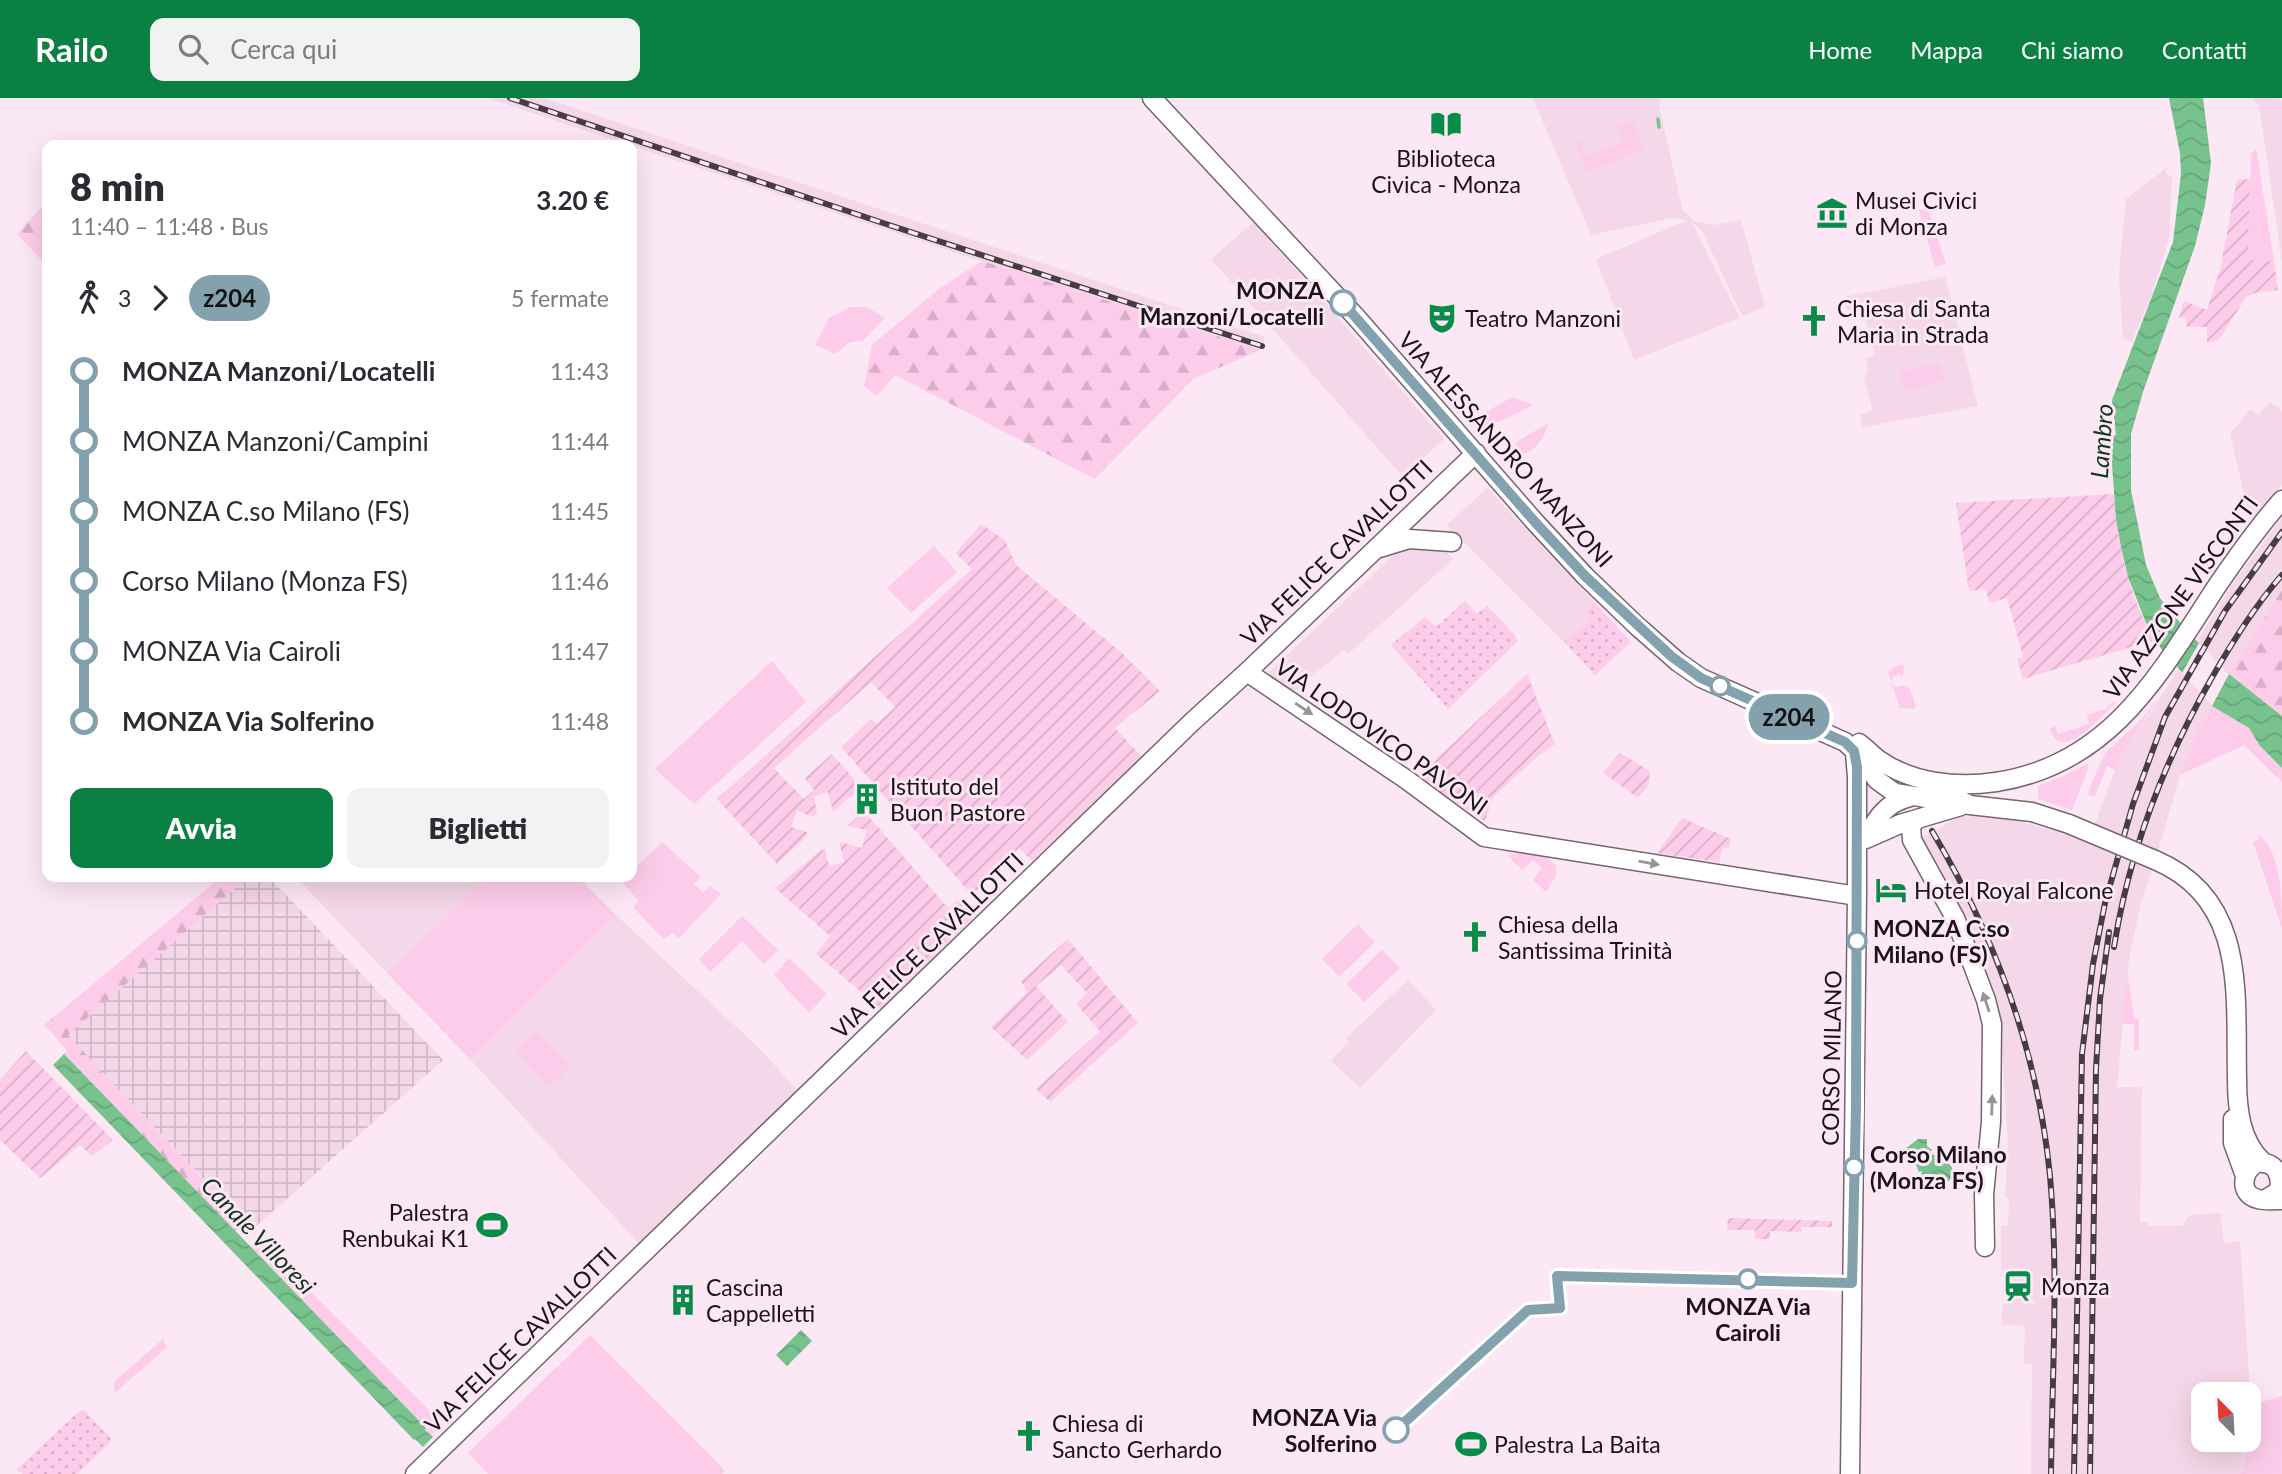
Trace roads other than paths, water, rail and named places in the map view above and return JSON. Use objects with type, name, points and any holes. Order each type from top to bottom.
[{"type":"street","name":"VIA ALESSANDRO MANZONI","points":[[1152,98],[1356,317],[1585,576],[1678,662],[1701,678],[1852,747],[1888,789],[1920,791]]},
{"type":"street","name":"VIA FELICE CAVALLOTTI","points":[[415,1474],[1194,721],[1476,453]]},
{"type":"street","name":"VIA AZZONE VISCONTI","points":[[1920,791],[2008,780],[2038,772],[2092,745],[2119,722],[2170,659],[2243,548],[2282,500]]},
{"type":"street","points":[[1374,551],[1409,538],[1452,542]]},
{"type":"street","name":"VIA LODOVICO PAVONI","points":[[1247,672],[1397,773],[1490,840],[1857,896]]},
{"type":"street","points":[[1831,736],[1851,737],[1920,791],[1970,805],[2014,809],[2069,824],[2175,870],[2197,887],[2214,908],[2226,933],[2234,976],[2237,1099],[2247,1144],[2263,1162],[2274,1166],[2282,1177],[2274,1200],[2256,1199],[2248,1193],[2245,1186],[2245,1176],[2233,1143],[2237,1099]]},
{"type":"street","name":"CORSO MILANO","points":[[1850,1474],[1857,896],[1861,846],[1857,811],[1857,767],[1852,747]]},
{"type":"street","points":[[1857,811],[1859,790],[1870,771],[1889,766]]},
{"type":"street","points":[[1948,793],[1967,785]]},
{"type":"street","points":[[1920,791],[1948,793],[1970,805]]},
{"type":"street","name":"CORSO MILANO","points":[[1861,846],[1874,822],[1891,803],[1920,791]]},
{"type":"street","points":[[1861,846],[1882,831],[1970,805]]},
{"type":"street","points":[[1917,819],[1911,826],[1912,840],[1955,918],[1990,1013],[1994,1044],[1984,1195],[1985,1247]]},
{"type":"street","points":[[2245,1176],[2252,1165],[2263,1162]]},
{"type":"water","points":[[2169,98],[2203,98],[2211,163],[2195,246],[2143,392],[2131,434],[2131,490],[2146,565],[2160,598],[2188,632],[2229,674],[2282,716],[2282,768],[2260,746],[2249,728],[2212,706],[2150,633],[2128,577],[2116,519],[2110,437],[2116,435],[2112,400],[2173,242],[2181,174],[2180,153]]},
{"type":"water","points":[[64,1054],[426,1428],[433,1437],[423,1447],[53,1065]]},
{"type":"water","points":[[1918,1139],[1927,1139],[1927,1146],[1932,1150],[1930,1153],[1937,1157],[1935,1160],[1944,1161],[1952,1169],[1950,1180],[1938,1189],[1929,1191],[1922,1182],[1922,1171],[1919,1172],[1915,1163],[1903,1158],[1905,1149]]},
{"type":"water","points":[[801,1330],[812,1341],[787,1366],[776,1355]]},
{"type":"waterway","points":[[1658,119],[1659,127]]},
{"type":"railway","points":[[510,98],[635,140]]},
{"type":"railway","points":[[637,141],[1262,346]]},
{"type":"railway","points":[[2074,1474],[2082,1054],[2093,964],[2105,903],[2133,804],[2165,717],[2225,611],[2282,532]]},
{"type":"railway","points":[[2114,947],[2139,843],[2177,744],[2235,640],[2282,575]]},
{"type":"railway","points":[[1932,831],[1955,871],[1994,954],[2010,997],[2036,1085],[2053,1213],[2051,1474]]},
{"type":"railway","points":[[2090,1474],[2096,1069],[2100,999],[2109,932]]},
{"type":"place","name":"Biblioteca Civica - Monza","points":[[1446,124]]},
{"type":"place","name":"Musei Civici di Monza","points":[[1832,213]]},
{"type":"place","name":"MONZA Manzoni/Locatelli","points":[[1343,303]]},
{"type":"place","name":"Teatro Manzoni","points":[[1442,318]]},
{"type":"place","name":"Chiesa di Santa Maria in Strada","points":[[1814,321]]},
{"type":"place","name":"Istituto del Buon Pastore","points":[[867,799]]},
{"type":"place","name":"Hotel Royal Falcone","points":[[1891,890]]},
{"type":"place","name":"Chiesa della Santissima Trinità","points":[[1475,937]]},
{"type":"place","name":"MONZA C.so Milano (FS)","points":[[1857,941]]},
{"type":"place","name":"Corso Milano (Monza FS)","points":[[1854,1167]]},
{"type":"place","name":"Palestra Renbukai K1","points":[[492,1225]]},
{"type":"place","name":"MONZA Via Cairoli","points":[[1748,1279]]},
{"type":"place","name":"Monza","points":[[2018,1286]]},
{"type":"place","name":"Cascina Cappelletti","points":[[683,1300]]},
{"type":"place","name":"MONZA Via Solferino","points":[[1396,1430]]},
{"type":"place","name":"Chiesa di Sancto Gerhardo","points":[[1029,1436]]},
{"type":"place","name":"Palestra La Baita","points":[[1471,1444]]},
{"type":"water label","name":"Lambro","points":[[2101,441]]},
{"type":"water label","name":"Canale Villoresi","points":[[259,1235]]}]
